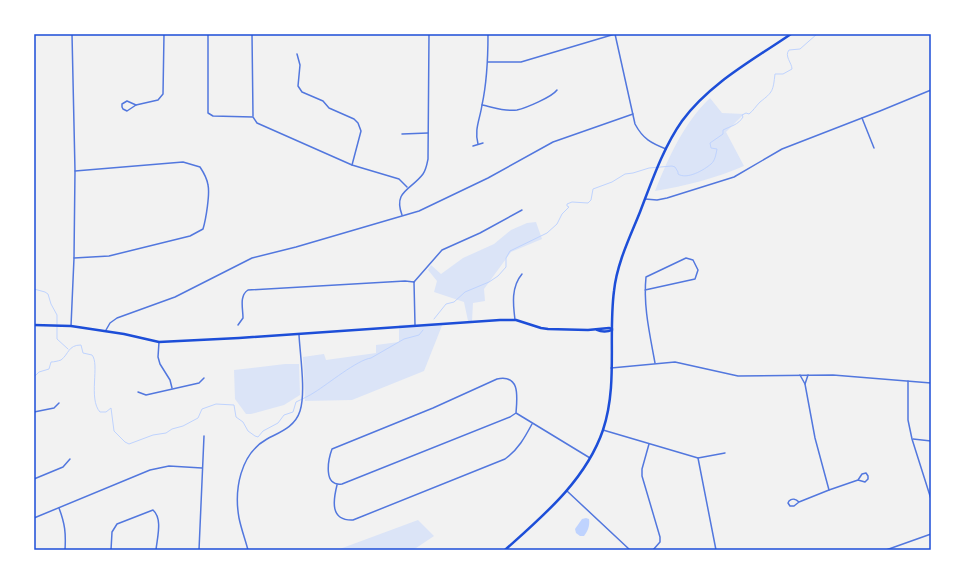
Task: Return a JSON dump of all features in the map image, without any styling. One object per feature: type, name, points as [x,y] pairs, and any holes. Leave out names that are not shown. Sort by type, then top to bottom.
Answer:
[{"type":"main road","points":[[505,550],[545,514],[566,491],[590,458],[603,430],[609,404],[612,368],[614,291],[619,268],[666,149],[682,121],[703,98],[719,84],[791,34]]},
{"type":"main road","points":[[34,325],[71,326],[106,331],[159,342],[498,320],[515,320],[543,328],[597,330],[605,328],[613,330]]},
{"type":"street","points":[[71,326],[74,258],[75,171],[72,34]]},
{"type":"street","points":[[136,105],[127,101],[124,102],[122,107],[123,110],[126,111],[136,105],[158,100],[162,94],[164,34]]},
{"type":"street","points":[[208,34],[208,113],[212,116],[253,117]]},
{"type":"street","points":[[252,34],[253,117],[257,123],[352,166],[399,179],[407,187]]},
{"type":"street","points":[[402,215],[399,208],[399,200],[407,187],[415,184],[425,172],[428,159],[429,34]]},
{"type":"street","points":[[478,144],[476,126],[482,105],[488,62],[488,34]]},
{"type":"street","points":[[488,62],[521,62],[615,34],[635,124],[640,134],[652,143],[666,149]]},
{"type":"street","points":[[297,54],[300,65],[298,86],[302,92],[323,101],[329,108],[354,119],[358,123],[361,131],[352,166]]},
{"type":"street","points":[[482,105],[506,110],[517,110],[550,97],[557,90]]},
{"type":"street","points":[[645,199],[657,200],[667,198],[732,178],[782,149],[931,90]]},
{"type":"street","points":[[106,331],[110,323],[117,318],[175,297],[252,258],[296,247],[419,211],[488,178],[553,142],[633,114]]},
{"type":"street","points":[[862,118],[874,148]]},
{"type":"street","points":[[402,134],[428,133]]},
{"type":"street","points":[[473,146],[483,143]]},
{"type":"street","points":[[74,258],[109,256],[190,236],[196,233],[203,229],[206,222],[208,186],[206,176],[200,167],[183,162],[75,171]]},
{"type":"street","points":[[415,325],[414,282],[442,250],[480,233],[522,210]]},
{"type":"street","points":[[645,290],[695,279],[698,270],[693,260],[686,258],[646,277],[645,290],[648,325],[655,363]]},
{"type":"street","points":[[515,320],[512,297],[518,278],[522,274]]},
{"type":"street","points":[[238,325],[243,318],[242,297],[248,290],[405,281],[414,282]]},
{"type":"street","points":[[248,550],[239,516],[238,482],[243,467],[250,454],[258,446],[288,428],[296,420],[300,411],[302,394],[299,333]]},
{"type":"street","points":[[159,342],[158,357],[170,380],[172,389]]},
{"type":"street","points":[[612,368],[675,362],[738,376],[833,375],[931,383]]},
{"type":"street","points":[[799,375],[805,384],[815,438],[829,490]]},
{"type":"street","points":[[805,384],[808,375]]},
{"type":"street","points":[[138,392],[146,396],[199,383],[204,378]]},
{"type":"street","points":[[497,379],[508,379],[514,383],[517,396],[516,413],[510,417],[342,484],[337,485],[332,482],[330,477],[328,469],[329,457],[332,449],[433,408],[497,379]]},
{"type":"street","points":[[908,381],[908,420],[912,439],[931,499]]},
{"type":"street","points":[[34,412],[54,408],[59,403]]},
{"type":"street","points":[[516,413],[590,458]]},
{"type":"street","points":[[337,485],[334,506],[336,513],[341,518],[353,520],[505,459],[521,443],[532,424]]},
{"type":"street","points":[[603,430],[698,458],[725,452]]},
{"type":"street","points":[[199,550],[204,436]]},
{"type":"street","points":[[912,439],[931,441]]},
{"type":"street","points":[[649,444],[642,469],[643,482],[660,537],[660,542],[653,550]]},
{"type":"street","points":[[698,458],[716,550]]},
{"type":"street","points":[[34,479],[63,467],[70,459]]},
{"type":"street","points":[[34,518],[150,470],[168,466],[202,468]]},
{"type":"street","points":[[799,502],[792,499],[788,503],[792,506],[829,490],[858,480],[865,482],[868,479],[868,476],[866,473],[863,473],[858,480]]},
{"type":"street","points":[[566,491],[630,550]]},
{"type":"street","points":[[59,508],[66,533],[65,550]]},
{"type":"street","points":[[111,550],[112,532],[117,524],[153,510],[158,519],[156,550]]},
{"type":"street","points":[[886,550],[931,534]]},
{"type":"shaded area","points":[[710,98],[722,113],[744,114],[726,132],[744,166],[701,181],[655,191],[671,153],[684,130],[700,108]]},
{"type":"shaded area","points":[[536,222],[542,239],[511,252],[484,289],[485,301],[473,303],[472,321],[468,321],[464,302],[434,292],[437,281],[428,270],[431,265],[441,274],[463,258],[494,244],[511,230],[527,223]]},
{"type":"shaded area","points":[[443,323],[424,371],[352,400],[305,401],[303,357],[324,354],[326,360],[376,353],[376,345],[399,342],[399,325]]},
{"type":"shaded area","points":[[285,364],[299,364],[300,395],[284,405],[246,414],[235,399],[234,370]]},
{"type":"shaded area","points":[[418,520],[434,536],[413,550],[337,550]]},
{"type":"water","points":[[582,519],[589,519],[587,532],[584,536],[580,536],[576,533],[575,529]]},
{"type":"waterway","points":[[434,319],[446,304],[454,302],[465,292],[489,282],[498,276],[506,267],[506,258],[510,251],[547,233],[557,224],[562,214],[569,207],[567,204],[572,202],[588,203],[591,200],[593,189],[612,182],[625,174],[649,168],[672,166],[675,167],[678,174],[686,176],[695,174],[708,166],[712,163],[717,149],[711,148],[710,143],[723,134],[723,130],[739,122],[743,117],[742,115],[746,113],[749,114],[768,96],[773,88],[775,74],[783,74],[792,69],[787,55],[789,50],[800,49],[817,34]]},
{"type":"waterway","points":[[34,289],[48,294],[57,315],[57,324]]},
{"type":"waterway","points":[[57,327],[57,339],[68,349]]},
{"type":"waterway","points":[[34,377],[39,372],[49,369],[51,362],[64,358],[71,348],[81,345],[83,353],[92,355],[94,360],[94,391],[97,406],[100,412],[106,412],[111,408],[114,431],[125,442],[129,444],[153,435],[166,433],[172,429],[183,426],[198,418],[202,409],[216,404],[234,405],[236,417],[243,422],[248,431],[258,437],[263,431],[278,423],[284,415],[293,412],[296,402],[313,393],[358,363],[371,358],[404,339],[419,335],[423,330]]}]
